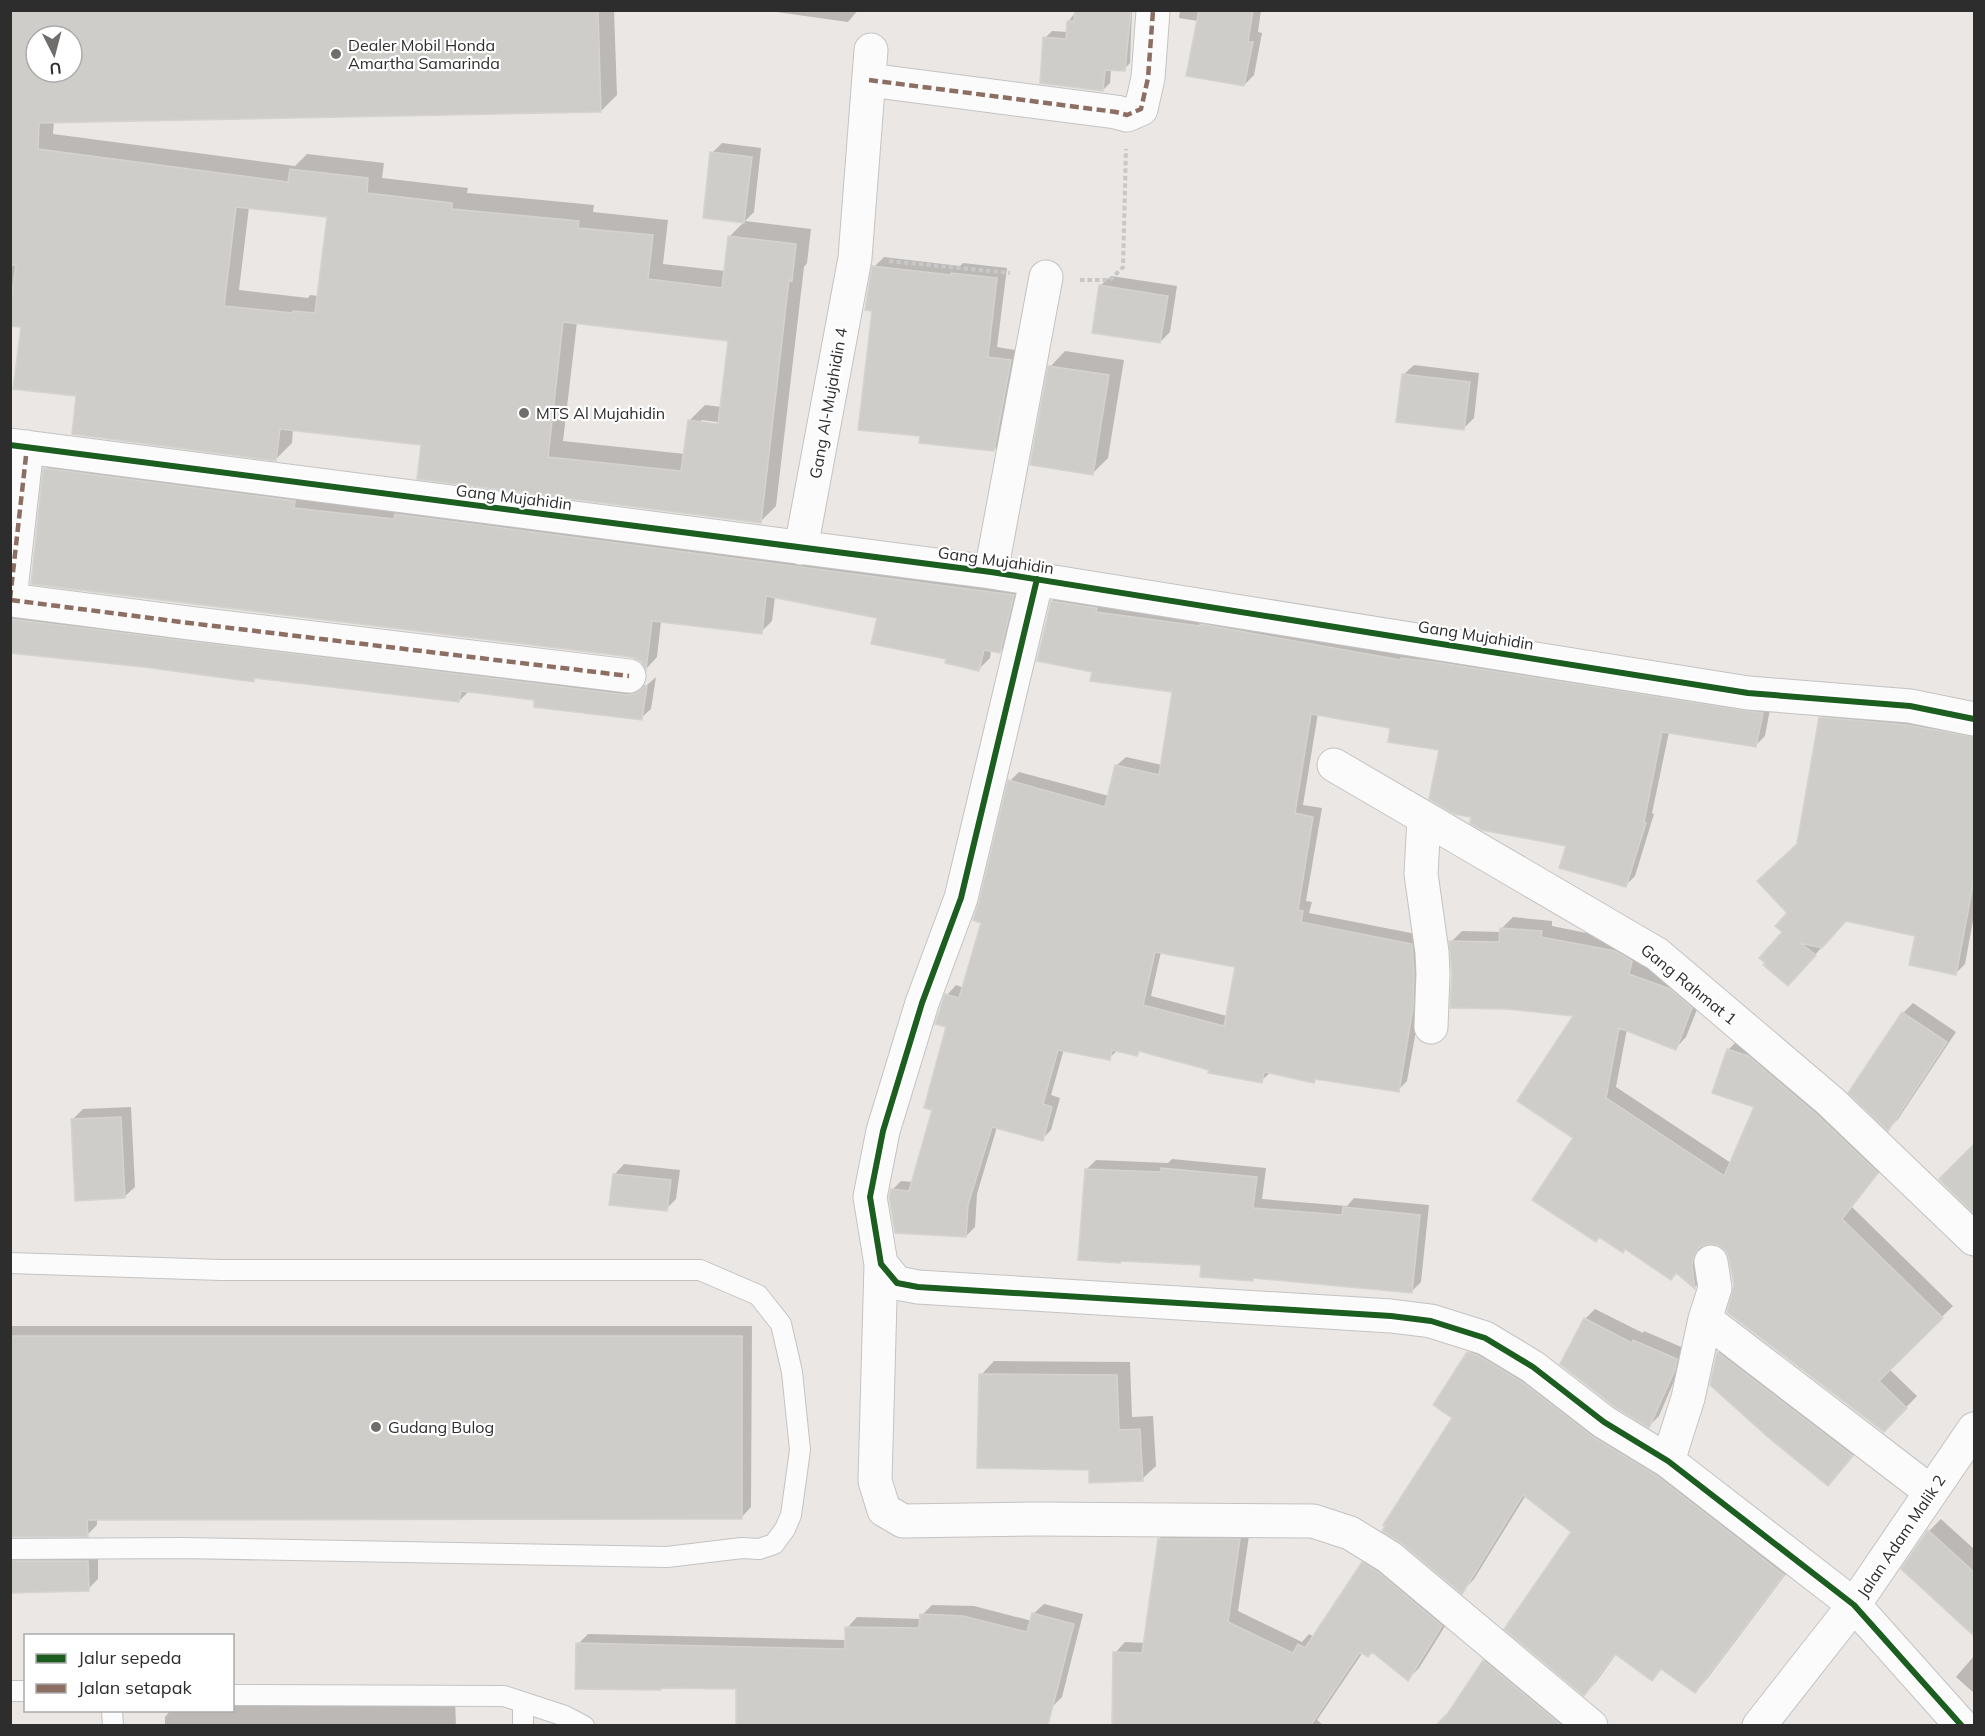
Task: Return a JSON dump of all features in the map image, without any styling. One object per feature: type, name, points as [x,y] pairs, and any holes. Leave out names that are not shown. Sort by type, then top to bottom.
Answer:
[{"type":"street","name":"Gang Al-Mujahidin 4","points":[[801,548],[855,258],[870,65],[1127,115],[1141,109],[1148,78],[1153,11]]},
{"type":"street","points":[[991,572],[1046,277]]},
{"type":"street","name":"Gang Mujahidin","points":[[19,446],[991,572],[1748,693],[1910,706],[1974,719]]},
{"type":"street","points":[[19,446],[11,599],[189,623],[629,676]]},
{"type":"street","points":[[1037,579],[961,898],[922,1003],[883,1131],[870,1197],[881,1264],[875,1481],[884,1510],[903,1521],[1038,1519],[1313,1521],[1350,1533],[1389,1557],[1591,1725]]},
{"type":"street","name":"Gang Rahmat 1","points":[[1334,765],[1657,954],[1830,1101],[1974,1239]]},
{"type":"street","points":[[1424,819],[1421,874],[1432,952],[1431,1027]]},
{"type":"street","points":[[1668,1461],[1688,1398],[1715,1288],[1711,1262]]},
{"type":"street","points":[[881,1264],[897,1283],[918,1287],[1391,1316],[1431,1321],[1485,1338],[1533,1367],[1604,1422],[1668,1461],[1854,1605],[1962,1725]]},
{"type":"street","points":[[1706,1319],[1931,1492]]},
{"type":"street","name":"Jalan Adam Malik 2","points":[[1759,1725],[1854,1605],[1974,1429]]},
{"type":"lane","points":[[10,1263],[233,1270],[700,1270],[758,1295],[781,1324],[792,1372],[800,1450],[791,1515],[785,1529],[774,1544],[759,1549],[742,1548],[667,1557],[194,1548],[10,1549]]},
{"type":"lane","points":[[234,1695],[504,1696],[565,1716],[584,1725]]},
{"type":"lane","points":[[523,1702],[523,1725]]},
{"type":"building","points":[[10,10],[598,10],[601,112],[39,123],[38,149],[288,182],[290,169],[368,178],[367,193],[452,203],[452,209],[579,221],[578,228],[653,235],[648,279],[722,288],[728,236],[796,244],[792,281],[789,280],[761,523],[417,479],[421,445],[280,429],[276,461],[72,434],[76,396],[13,389],[21,327],[10,326],[16,265],[10,265]],"holes":[[[236,207],[327,217],[315,313],[224,306]],[[563,322],[728,341],[718,424],[688,420],[681,471],[548,457]]]},
{"type":"building","points":[[1075,10],[1131,10],[1125,71],[1105,70],[1103,91],[1040,83],[1043,37],[1066,39],[1067,21],[1074,21]]},
{"type":"building","points":[[1199,10],[1253,10],[1248,42],[1253,42],[1244,86],[1186,76]]},
{"type":"building","points":[[710,152],[752,157],[744,223],[703,218]]},
{"type":"building","points":[[872,266],[997,278],[988,357],[1011,360],[994,451],[919,443],[920,436],[858,430],[872,311],[865,310]]},
{"type":"building","points":[[1099,285],[1168,296],[1160,343],[1092,333]]},
{"type":"building","points":[[1048,366],[1109,375],[1093,475],[1030,465]]},
{"type":"building","points":[[1402,374],[1470,382],[1464,430],[1396,422]]},
{"type":"building","points":[[43,468],[295,501],[294,508],[394,519],[395,514],[1014,595],[1000,653],[984,650],[979,671],[945,663],[946,659],[871,644],[877,618],[766,596],[762,634],[652,621],[646,670],[641,661],[631,657],[31,584]]},
{"type":"building","points":[[1051,601],[1097,608],[1096,612],[1200,626],[1200,624],[1401,660],[1401,658],[1434,662],[1763,713],[1756,747],[1662,732],[1644,822],[1646,823],[1626,887],[1559,868],[1566,846],[1482,830],[1470,823],[1471,817],[1454,814],[1429,799],[1439,750],[1388,742],[1390,728],[1311,714],[1295,813],[1313,817],[1298,910],[1303,911],[1301,922],[1412,944],[1413,1008],[1399,1092],[1315,1079],[1314,1083],[1264,1072],[1262,1083],[1208,1073],[1209,1070],[1139,1051],[1137,1056],[1112,1050],[1110,1060],[1058,1050],[1043,1104],[1052,1107],[1043,1141],[992,1127],[968,1205],[966,1237],[895,1233],[889,1197],[891,1189],[909,1191],[932,1110],[924,1108],[946,1027],[935,1024],[945,994],[959,998],[981,923],[973,920],[1008,780],[1105,807],[1115,765],[1159,775],[1172,692],[1090,681],[1092,672],[1037,661]],"holes":[[[1155,952],[1235,967],[1224,1026],[1143,1005]]]},
{"type":"building","points":[[10,619],[627,695],[636,693],[647,686],[642,720],[534,707],[534,700],[461,691],[459,702],[254,678],[254,682],[144,667],[10,653]]},
{"type":"building","points":[[1819,717],[1907,725],[1974,737],[1974,880],[1956,975],[1909,965],[1915,936],[1846,921],[1822,948],[1800,943],[1816,955],[1788,986],[1763,965],[1765,963],[1759,958],[1782,932],[1775,926],[1787,913],[1757,881],[1797,844]]},
{"type":"building","points":[[1500,928],[1542,931],[1541,937],[1615,951],[1632,961],[1629,974],[1670,989],[1692,1008],[1676,1050],[1619,1028],[1606,1098],[1724,1176],[1754,1107],[1712,1093],[1727,1049],[1748,1056],[1817,1115],[1878,1173],[1842,1219],[1943,1318],[1879,1381],[1907,1408],[1884,1432],[1727,1312],[1734,1285],[1726,1251],[1718,1245],[1708,1244],[1700,1247],[1694,1255],[1692,1265],[1695,1289],[1676,1273],[1671,1280],[1625,1249],[1623,1253],[1599,1237],[1596,1242],[1532,1200],[1573,1138],[1517,1101],[1573,1016],[1507,1009],[1450,1008],[1452,973],[1449,941],[1499,942]]},
{"type":"building","points":[[1902,1012],[1947,1042],[1888,1131],[1848,1093]]},
{"type":"building","points":[[121,1117],[125,1198],[75,1201],[71,1119]]},
{"type":"building","points":[[1974,1144],[1974,1214],[1939,1179]]},
{"type":"building","points":[[1161,1168],[1257,1177],[1253,1208],[1342,1215],[1343,1207],[1420,1215],[1412,1293],[1253,1278],[1253,1281],[1200,1277],[1201,1265],[1078,1260],[1085,1169],[1161,1172]]},
{"type":"building","points":[[613,1174],[671,1180],[667,1211],[609,1205]]},
{"type":"building","points":[[1584,1318],[1632,1343],[1633,1340],[1677,1359],[1675,1370],[1649,1428],[1615,1407],[1560,1364]]},
{"type":"building","name":"Gudang Bulog","points":[[10,1336],[742,1336],[742,1519],[87,1520],[88,1537],[10,1537]]},
{"type":"building","points":[[1467,1352],[1477,1355],[1522,1382],[1593,1437],[1657,1476],[1784,1575],[1695,1693],[1661,1669],[1652,1681],[1615,1654],[1584,1696],[1504,1629],[1571,1532],[1523,1495],[1462,1594],[1401,1543],[1382,1531],[1385,1526],[1383,1525],[1452,1418],[1433,1405]]},
{"type":"building","points":[[1717,1352],[1853,1456],[1828,1486],[1769,1438],[1710,1385]]},
{"type":"building","points":[[979,1374],[1117,1375],[1119,1430],[1140,1429],[1143,1481],[1089,1483],[1089,1470],[977,1468]]},
{"type":"building","points":[[1928,1530],[1974,1572],[1974,1636],[1901,1569]]},
{"type":"building","points":[[1158,1539],[1240,1539],[1228,1622],[1293,1653],[1298,1644],[1305,1648],[1362,1562],[1378,1572],[1442,1626],[1408,1681],[1372,1652],[1368,1657],[1360,1652],[1311,1725],[1112,1725],[1113,1652],[1142,1653]]},
{"type":"building","points":[[10,1561],[88,1561],[89,1591],[10,1593]]},
{"type":"building","points":[[1032,1613],[1074,1624],[1048,1725],[736,1725],[736,1689],[575,1689],[576,1643],[845,1649],[845,1627],[919,1628],[920,1614],[963,1616],[1027,1632]]},
{"type":"building","points":[[1483,1660],[1561,1725],[1436,1725],[1448,1713]]},
{"type":"marked path","points":[[869,80],[1127,115],[1141,109],[1148,78],[1153,11]]},
{"type":"marked path","points":[[10,599],[27,447]]},
{"type":"marked path","points":[[11,600],[629,676]]},
{"type":"cycle path","points":[[10,445],[991,572],[1748,693],[1910,706],[1974,719]]},
{"type":"cycle path","points":[[1037,579],[961,898],[922,1003],[883,1131],[870,1197],[881,1264],[897,1283],[918,1287],[1391,1316],[1431,1321],[1485,1338],[1533,1367],[1604,1422],[1668,1461],[1854,1605],[1962,1726]]},
{"type":"place","name":"Dealer Mobil Honda Amartha Samarinda","points":[[336,54]]},
{"type":"place","name":"MTS Al Mujahidin","points":[[524,413]]},
{"type":"place","name":"Gudang Bulog","points":[[376,1427]]}]
